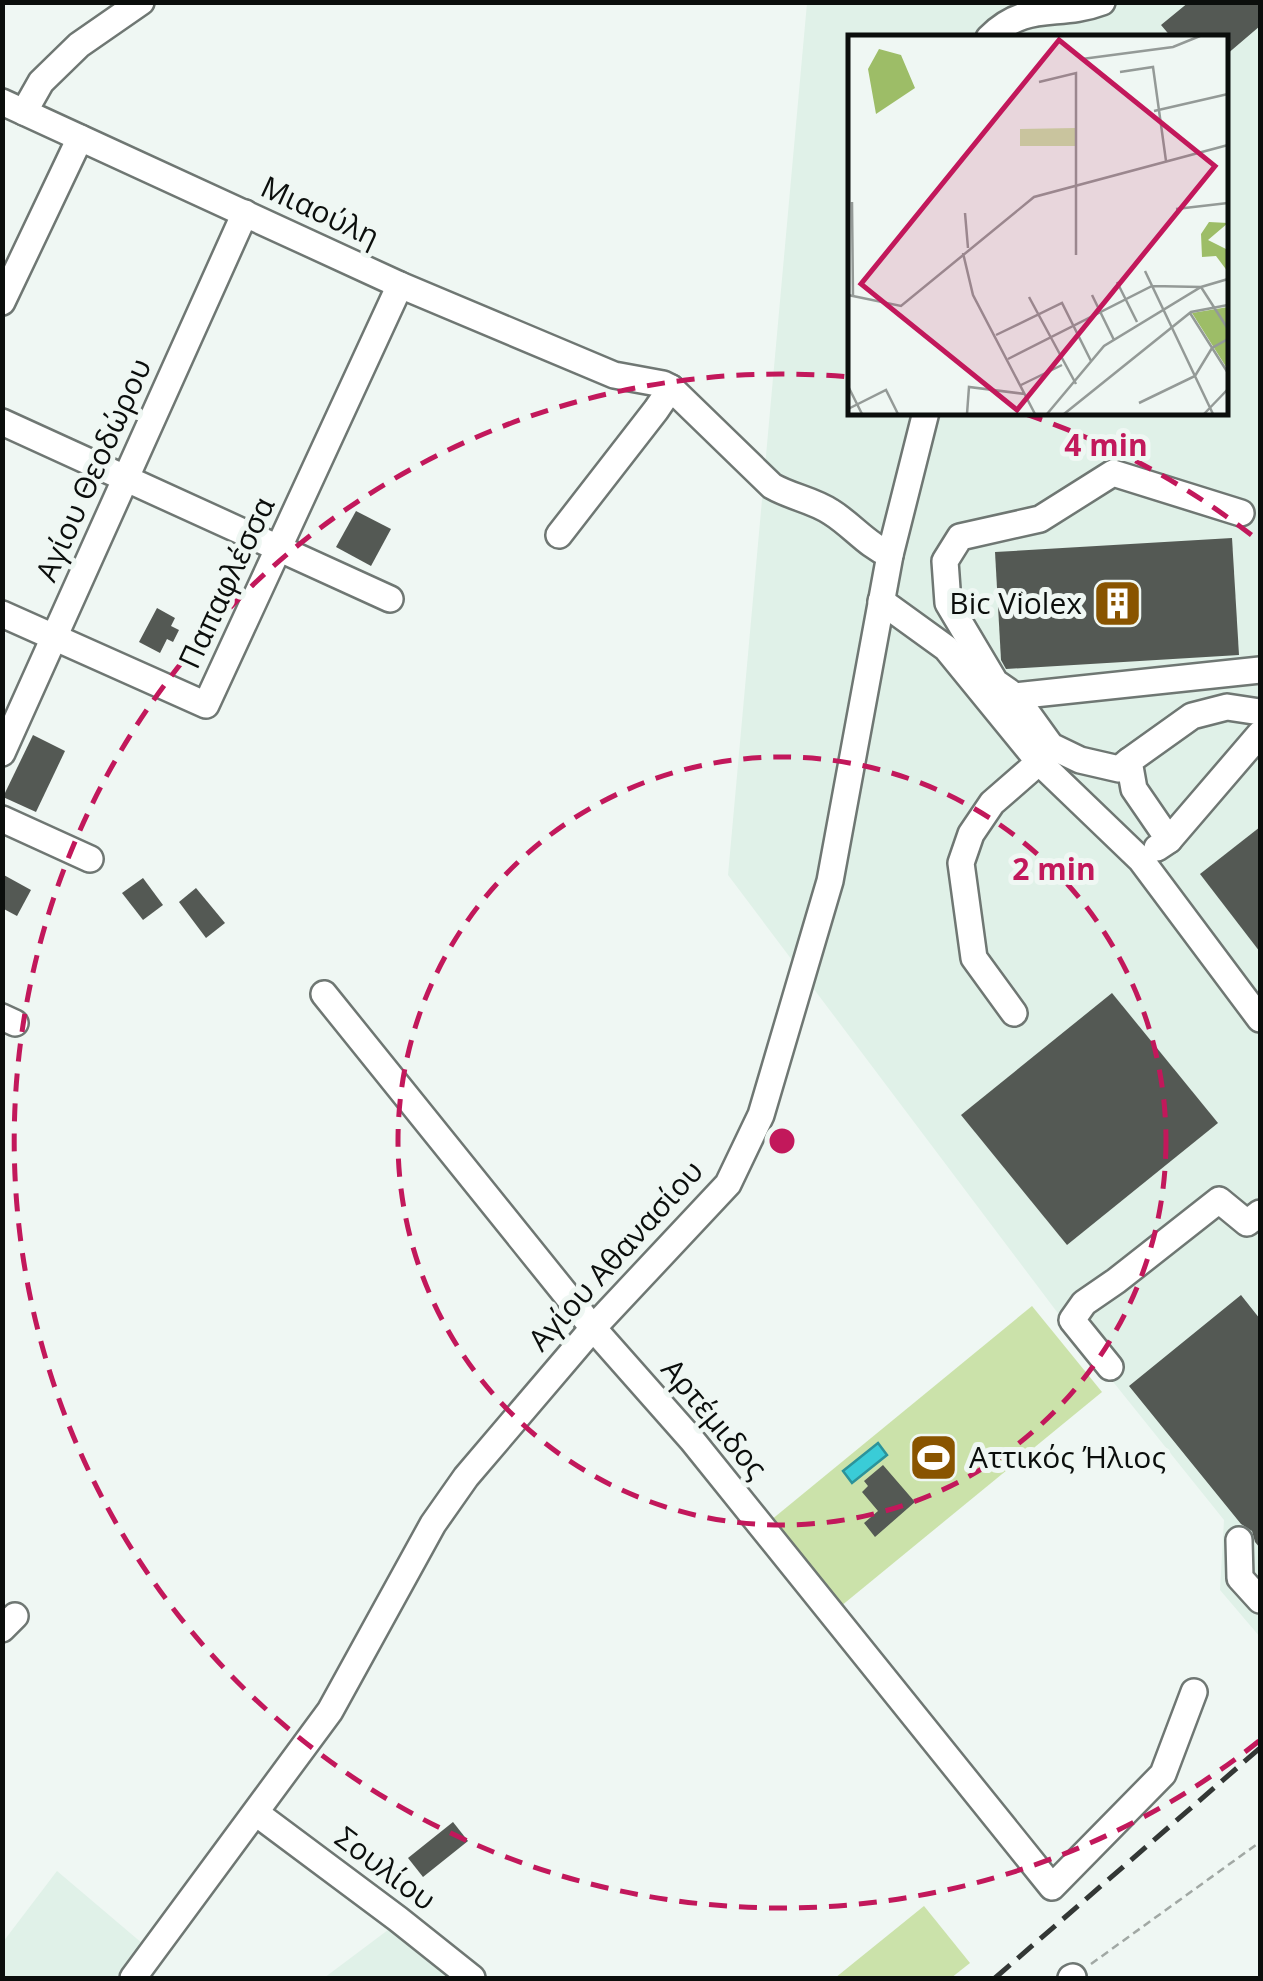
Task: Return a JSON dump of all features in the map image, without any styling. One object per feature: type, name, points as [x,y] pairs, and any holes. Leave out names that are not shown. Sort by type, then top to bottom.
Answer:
[{"type":"street","points":[[13,107],[78,45],[141,2]]},
{"type":"street","points":[[991,35],[1002,22],[1031,8],[1091,6],[1102,2]]},
{"type":"street","name":"Μιαούλη","points":[[13,107],[400,285],[614,375],[671,388]]},
{"type":"street","points":[[2,302],[80,138]]},
{"type":"street","name":"Αγίου Θεοδώρου","points":[[2,753],[246,213]]},
{"type":"street","name":"Παπαφλέσσα","points":[[2,614],[206,705],[400,285]]},
{"type":"street","points":[[559,535],[671,388],[772,486],[820,505],[890,556]]},
{"type":"street","name":"Αγίου Αθανασίου","points":[[133,1978],[330,1711],[433,1524],[466,1476],[594,1328],[728,1184],[761,1115],[830,881],[890,556],[925,415]]},
{"type":"street","points":[[2,422],[390,599]]},
{"type":"street","points":[[1241,513],[1112,472],[1040,520],[960,537],[945,560],[948,602],[995,682],[1015,696],[1051,746],[1080,760],[1119,769],[1192,716],[1227,706],[1260,712]]},
{"type":"street","points":[[881,602],[946,648],[1038,762],[1142,860],[1260,1019]]},
{"type":"street","points":[[1015,696],[1260,670]]},
{"type":"street","points":[[1142,860],[1169,840],[1260,734]]},
{"type":"street","points":[[1129,761],[1134,789],[1169,840]]},
{"type":"street","points":[[1014,1014],[974,958],[961,863],[970,834],[992,803],[1038,762]]},
{"type":"street","points":[[2,819],[90,859]]},
{"type":"street","name":"Αρτέμιδος","points":[[324,994],[594,1328],[692,1440],[1052,1887],[1163,1774],[1194,1692]]},
{"type":"street","points":[[1110,1367],[1072,1320],[1084,1303],[1219,1200],[1248,1223],[1260,1212]]},
{"type":"street","points":[[1239,1540],[1240,1578],[1260,1600]]},
{"type":"street","name":"Σουλίου","points":[[256,1812],[472,1978]]},
{"type":"path","points":[[1072,1978],[1260,1842]]},
{"type":"shaded area","points":[[807,3],[1260,3],[1260,1637],[1220,1590],[1224,1520],[1057,1312],[728,875]]},
{"type":"shaded area","points":[[57,1871],[143,1944],[118,1978],[3,1978],[3,1942]]},
{"type":"shaded area","points":[[392,1927],[460,1978],[324,1978]]},
{"type":"green space","name":"Αττικός Ήλιος","points":[[1032,1306],[1102,1392],[835,1611],[765,1525]]},
{"type":"green space","points":[[924,1906],[970,1963],[951,1978],[835,1978]]},
{"type":"water","points":[[878,1443],[887,1455],[852,1483],[843,1471]]},
{"type":"building","points":[[1189,2],[1260,2],[1260,26],[1228,53],[1228,35],[1169,35],[1161,25]]},
{"type":"building","points":[[356,511],[391,529],[371,566],[336,547]]},
{"type":"building","name":"Bic Violex","points":[[1232,538],[1239,655],[1006,669],[1001,660],[995,552]]},
{"type":"building","points":[[157,608],[175,618],[171,626],[179,630],[173,642],[167,639],[160,653],[139,642]]},
{"type":"building","points":[[33,735],[65,751],[36,812],[3,797]]},
{"type":"building","points":[[1260,827],[1260,952],[1200,874]]},
{"type":"building","points":[[2,874],[31,890],[17,916],[2,908]]},
{"type":"building","points":[[143,878],[163,905],[143,920],[122,893]]},
{"type":"building","points":[[196,888],[225,923],[206,938],[179,902]]},
{"type":"building","points":[[1112,993],[1218,1123],[1067,1245],[961,1115]]},
{"type":"building","points":[[1241,1295],[1260,1319],[1260,1548],[1252,1531],[1241,1524],[1129,1386]]},
{"type":"building","points":[[883,1465],[915,1502],[875,1537],[864,1523],[878,1511],[862,1492],[868,1486],[864,1481]]},
{"type":"building","points":[[453,1822],[468,1841],[423,1877],[408,1858]]},
{"type":"railway","points":[[995,1978],[1260,1748]]},
{"type":"place","name":"Bic Violex","points":[[1117,604]]},
{"type":"place","name":"Αττικός Ήλιος","points":[[934,1458]]}]
